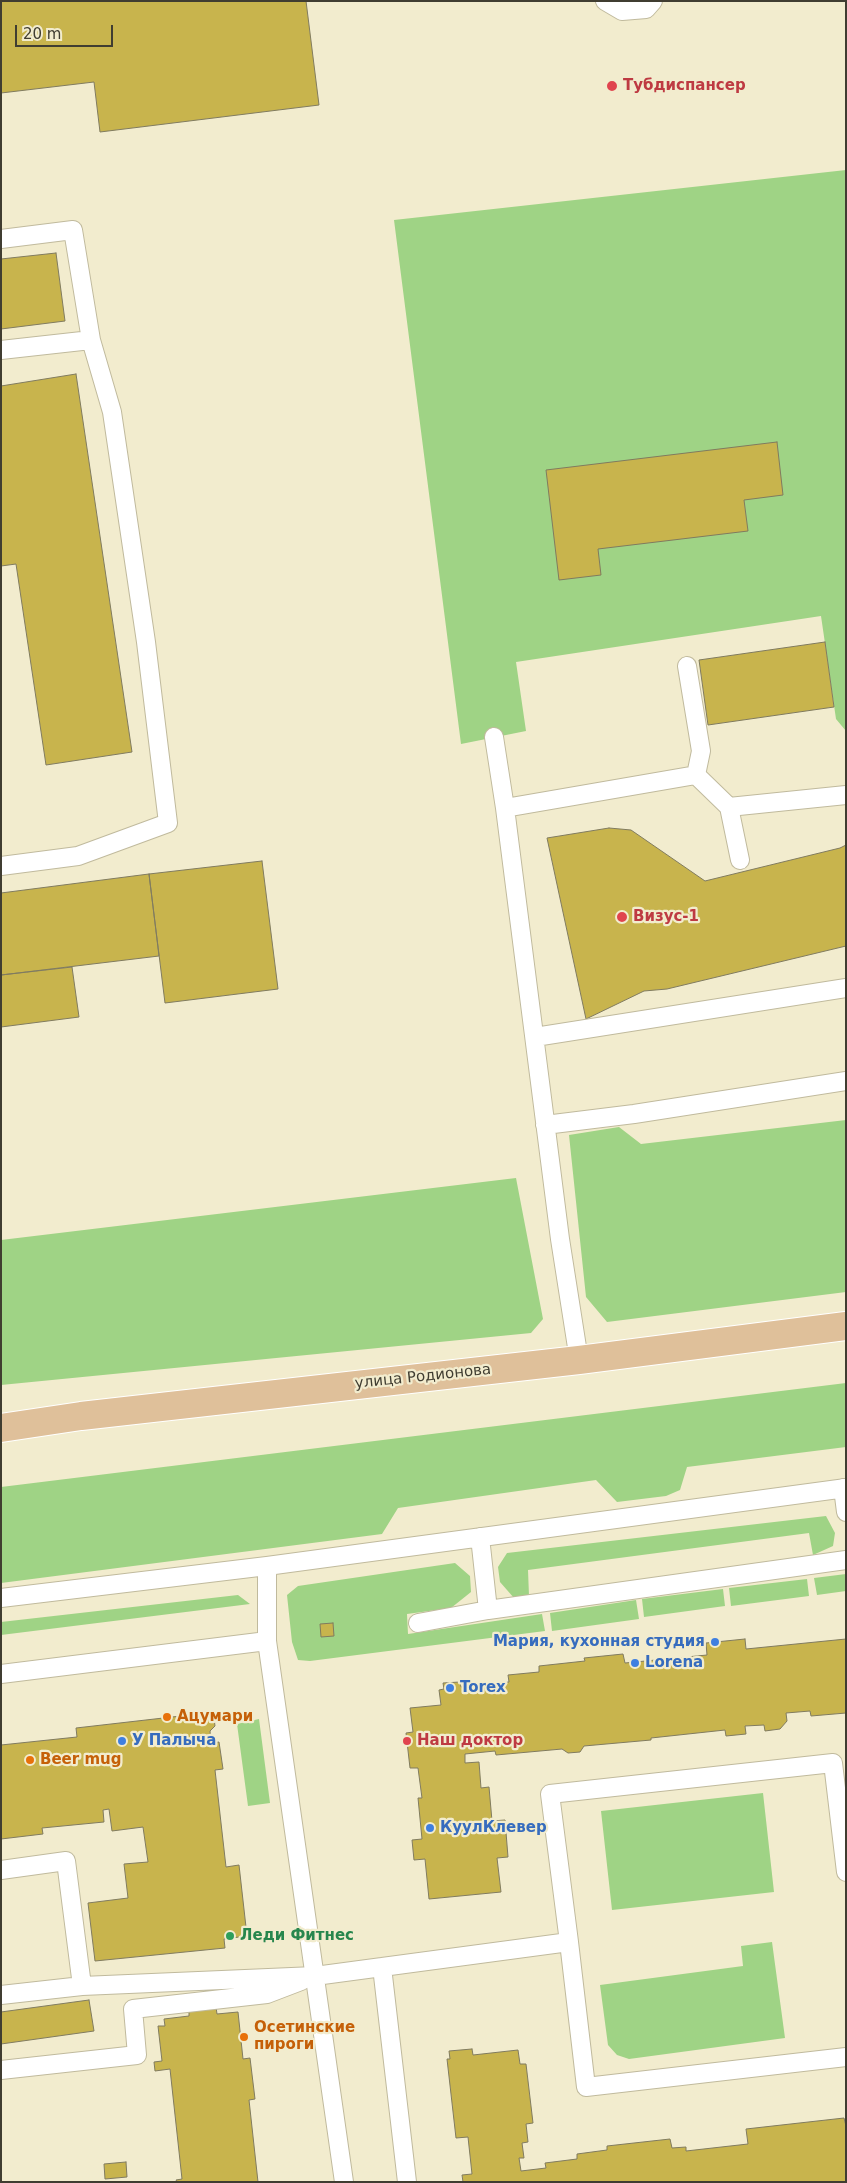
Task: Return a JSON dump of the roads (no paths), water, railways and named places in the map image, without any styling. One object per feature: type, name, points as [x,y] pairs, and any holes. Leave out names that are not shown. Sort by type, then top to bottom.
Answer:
[{"type":"main road","name":"улица Родионова","points":[[1,1428],[81,1416],[579,1360],[846,1326]]},
{"type":"lane","points":[[605,1],[622,11],[646,9],[653,1]]},
{"type":"lane","points":[[1,239],[73,230],[91,340],[112,412],[146,642],[168,823],[78,856],[1,866]]},
{"type":"lane","points":[[1,350],[91,340]]},
{"type":"lane","points":[[687,666],[701,751],[696,775]]},
{"type":"lane","points":[[494,737],[506,808],[560,1239],[579,1360]]},
{"type":"lane","points":[[696,775],[730,807],[740,860]]},
{"type":"lane","points":[[506,808],[696,775]]},
{"type":"lane","points":[[730,807],[846,795]]},
{"type":"lane","points":[[535,1037],[846,988]]},
{"type":"lane","points":[[545,1125],[634,1114],[846,1080]]},
{"type":"lane","points":[[1,1598],[267,1566],[845,1488],[846,1512]]},
{"type":"lane","points":[[480,1537],[488,1610]]},
{"type":"lane","points":[[418,1623],[488,1610],[846,1560]]},
{"type":"lane","points":[[267,1566],[267,1641],[344,2182]]},
{"type":"lane","points":[[1,1674],[267,1641]]},
{"type":"lane","points":[[846,1872],[833,1763],[550,1794],[586,2087],[846,2056]]},
{"type":"lane","points":[[1,1870],[66,1861],[82,1986]]},
{"type":"lane","points":[[1,1995],[82,1986],[315,1976],[569,1942]]},
{"type":"lane","points":[[382,1967],[407,2182]]},
{"type":"lane","points":[[1,2070],[137,2055],[133,2009],[266,1994],[315,1976]]},
{"type":"place","name":"Тубдиспансер","points":[[612,86]]},
{"type":"place","name":"Визус-1","points":[[622,917]]},
{"type":"place","name":"Мария, кухонная студия","points":[[715,1642]]},
{"type":"place","name":"Lorena","points":[[635,1663]]},
{"type":"place","name":"Torex","points":[[450,1688]]},
{"type":"place","name":"Ацумари","points":[[167,1717]]},
{"type":"place","name":"У Палыча","points":[[122,1741]]},
{"type":"place","name":"Наш доктор","points":[[407,1741]]},
{"type":"place","name":"Beer mug","points":[[30,1760]]},
{"type":"place","name":"КуулКлевер","points":[[430,1828]]},
{"type":"place","name":"Леди Фитнес","points":[[230,1936]]},
{"type":"place","name":"Осетинские пироги","points":[[244,2037]]}]
